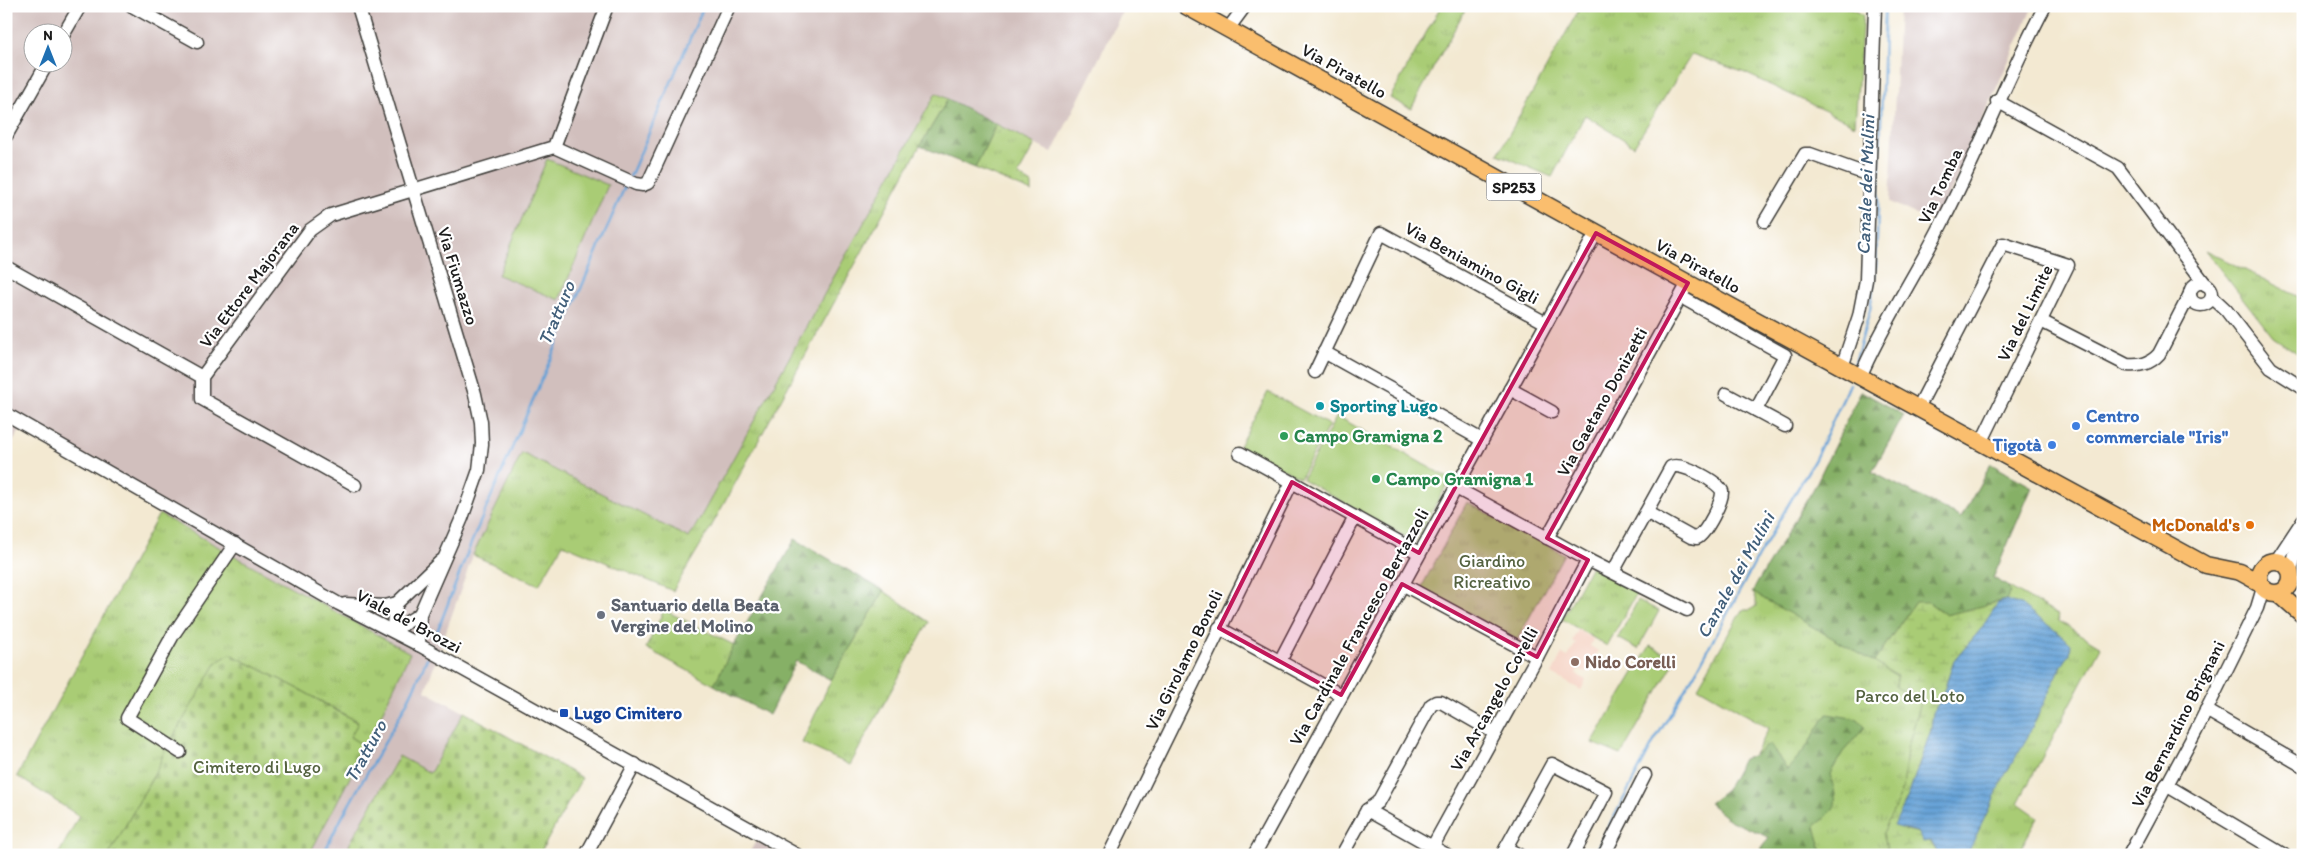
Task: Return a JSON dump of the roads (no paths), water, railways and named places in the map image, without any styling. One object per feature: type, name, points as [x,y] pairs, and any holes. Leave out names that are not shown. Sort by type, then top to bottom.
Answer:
[{"type":"main road","name":"Via Piratello","points":[[1186,6],[1596,233],[1684,290],[1842,367],[2194,558],[2217,569],[2240,572],[2268,589],[2303,615]]},
{"type":"main road","name":"Via Piratello","points":[[2194,558],[2225,566],[2270,562]]},
{"type":"main road","points":[[2291,576],[2286,589],[2268,589],[2259,573],[2270,562],[2285,564],[2291,576],[2303,603]]},
{"type":"street","points":[[71,22],[80,6]]},
{"type":"street","points":[[132,6],[197,42]]},
{"type":"street","name":"Via Fiumazzo","points":[[358,6],[475,394],[481,422],[482,444],[479,470],[446,556],[420,614],[419,645]]},
{"type":"street","points":[[607,6],[554,147],[643,186],[648,183],[729,6]]},
{"type":"street","points":[[1228,30],[1245,6]]},
{"type":"street","points":[[1842,367],[1859,316],[1866,280],[1876,6]]},
{"type":"street","name":"Via Tomba","points":[[1860,377],[1897,302],[1919,268],[1943,222],[1997,101],[2045,6]]},
{"type":"street","points":[[6,136],[42,72]]},
{"type":"street","points":[[1997,101],[2118,168],[2192,265],[2201,291],[2226,310],[2271,368],[2303,388]]},
{"type":"street","name":"Via Ettore Majorana","points":[[6,267],[202,377],[310,230],[321,220],[330,215],[554,147]]},
{"type":"street","points":[[1765,221],[1805,154],[1810,154],[1869,175]]},
{"type":"street","name":"Via Beniamino Gigli","points":[[1324,352],[1381,233],[1546,323]]},
{"type":"street","name":"Via Cardinale Francesco Bertazzoli","points":[[1254,855],[1596,233]]},
{"type":"street","name":"Via del Limite","points":[[1918,408],[2003,244],[2068,265],[1981,443]]},
{"type":"street","points":[[1684,290],[1785,355],[1756,410]]},
{"type":"street","name":"Via Gaetano Donizetti","points":[[1547,538],[1684,290]]},
{"type":"street","points":[[2041,321],[2127,365],[2141,365],[2152,361],[2159,354],[2201,291]]},
{"type":"street","points":[[1315,372],[1324,352],[1482,440]]},
{"type":"street","points":[[202,377],[202,399],[355,485]]},
{"type":"street","points":[[1510,389],[1552,412]]},
{"type":"street","points":[[1726,394],[1785,426]]},
{"type":"street","name":"Viale de' Brozzi","points":[[6,414],[339,604],[419,645],[797,855]]},
{"type":"street","points":[[1240,454],[1419,553]]},
{"type":"street","points":[[1613,572],[1668,469],[1675,465],[1683,466],[1717,485],[1722,492],[1721,500],[1703,533],[1697,538],[1691,537],[1646,512]]},
{"type":"street","name":"Via Girolamo Bonoli","points":[[1109,855],[1292,482]]},
{"type":"street","points":[[1456,488],[1588,560],[1687,610]]},
{"type":"street","points":[[1280,661],[1355,517]]},
{"type":"street","points":[[2270,562],[2303,520]]},
{"type":"street","points":[[2291,576],[2298,539],[2303,531]]},
{"type":"street","points":[[180,752],[126,718],[173,635],[235,544]]},
{"type":"street","name":"Via Fiumazzo","points":[[397,603],[446,556]]},
{"type":"street","name":"Via Arcangelo Corelli","points":[[1431,851],[1588,560]]},
{"type":"street","points":[[1402,584],[1537,657]]},
{"type":"street","name":"Via Bernardino Brignani","points":[[2129,855],[2268,589]]},
{"type":"street","points":[[339,604],[385,606],[397,603]]},
{"type":"street","points":[[393,631],[394,612],[397,603]]},
{"type":"street","points":[[393,631],[420,614]]},
{"type":"street","points":[[1219,628],[1341,695]]},
{"type":"street","points":[[1342,855],[1367,810],[1378,802],[1431,705],[1441,702],[1495,733]]},
{"type":"street","points":[[2206,710],[2303,766]]},
{"type":"street","points":[[586,855],[635,764]]},
{"type":"street","points":[[1519,855],[1504,851],[1552,764],[1606,792],[1573,855]]},
{"type":"street","points":[[1604,855],[1645,775]]},
{"type":"street","points":[[2166,785],[2284,855]]},
{"type":"street","points":[[1367,810],[1431,851],[1446,854]]},
{"type":"water","points":[[2006,600],[2023,606],[2065,638],[2071,644],[2070,654],[2061,667],[2027,738],[2005,775],[1967,855],[1939,855],[1931,841],[1923,842],[1917,832],[1894,826],[1907,799],[1931,730],[1933,713],[1941,699],[1954,661],[1981,629],[1998,603]]},
{"type":"waterway","name":"Tratturo","points":[[630,177],[704,6]]},
{"type":"waterway","name":"Canale dei Mulini","points":[[1855,363],[1870,310],[1876,267],[1885,6]]},
{"type":"waterway","name":"Tratturo","points":[[437,632],[472,541],[626,184]]},
{"type":"waterway","name":"Canale dei Mulini","points":[[1594,855],[1653,743],[1698,668],[1759,555],[1815,459],[1850,384]]},
{"type":"waterway","name":"Tratturo","points":[[323,855],[335,830],[404,708],[427,658]]},
{"type":"place","name":"Sporting Lugo","points":[[1320,406]]},
{"type":"place","name":"Centro commerciale \"Iris\"","points":[[2076,426]]},
{"type":"place","name":"Campo Gramigna 2","points":[[1284,436]]},
{"type":"place","name":"Tigotà","points":[[2052,445]]},
{"type":"place","name":"Campo Gramigna 1","points":[[1376,479]]},
{"type":"place","name":"McDonald's","points":[[2250,525]]},
{"type":"place","name":"Santuario della Beata Vergine del Molino","points":[[601,615]]},
{"type":"place","name":"Nido Corelli","points":[[1575,662]]},
{"type":"place","name":"Lugo Cimitero","points":[[564,713]]},
{"type":"park label","name":"Giardino Ricreativo","points":[[1492,571]]},
{"type":"park label","name":"Parco del Loto","points":[[1910,696]]},
{"type":"park label","name":"Cimitero di Lugo","points":[[257,767]]}]
